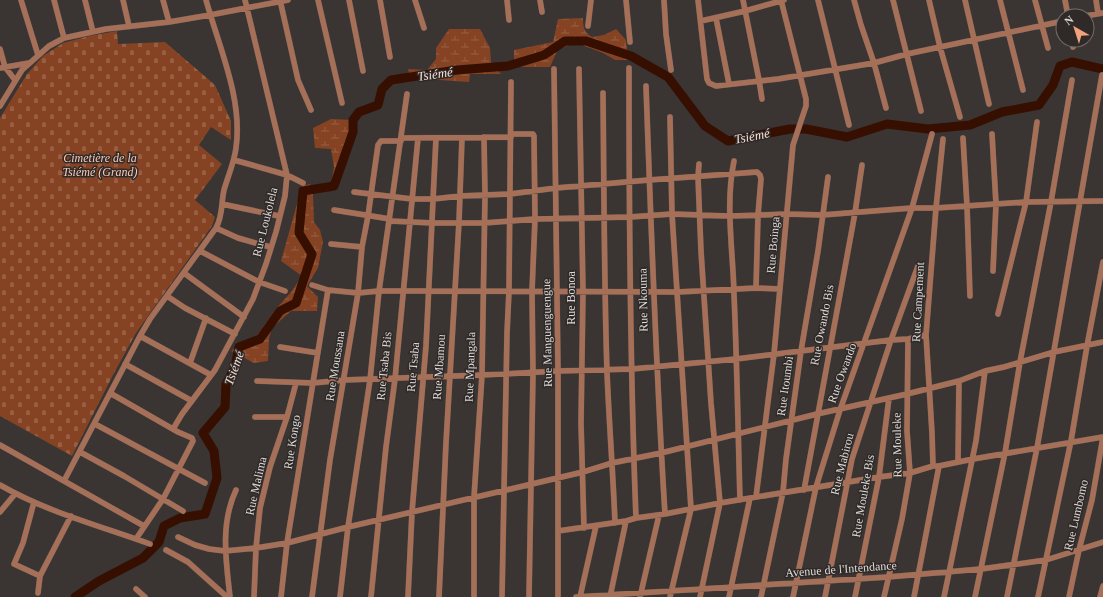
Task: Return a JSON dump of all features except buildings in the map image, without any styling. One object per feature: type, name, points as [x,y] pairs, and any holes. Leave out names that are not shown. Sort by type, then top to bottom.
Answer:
[{"type":"street","points":[[21,0],[38,55]]},
{"type":"street","points":[[54,0],[64,38]]},
{"type":"street","points":[[85,0],[93,32]]},
{"type":"street","points":[[123,0],[129,26]]},
{"type":"street","points":[[163,0],[169,22]]},
{"type":"street","points":[[64,481],[140,336],[216,228],[221,218],[225,187],[234,160],[237,137],[235,97],[206,0]]},
{"type":"street","name":"Rue Loukolela","points":[[173,429],[211,375],[244,317],[260,282],[285,196],[287,175],[245,0]]},
{"type":"street","points":[[0,106],[15,80],[29,63],[49,46],[64,38],[129,26],[169,22],[288,0]]},
{"type":"street","points":[[318,0],[342,104]]},
{"type":"street","points":[[349,0],[363,71]]},
{"type":"street","points":[[380,0],[390,57]]},
{"type":"street","points":[[415,0],[424,28]]},
{"type":"street","points":[[507,0],[509,20]]},
{"type":"street","points":[[540,0],[542,12]]},
{"type":"street","points":[[588,26],[591,0]]},
{"type":"street","points":[[626,0],[630,42]]},
{"type":"street","points":[[664,0],[666,34],[671,70]]},
{"type":"street","points":[[698,0],[709,83],[716,86],[799,76],[835,69],[874,64],[907,54],[1055,23]]},
{"type":"street","points":[[742,0],[762,99]]},
{"type":"street","points":[[702,22],[782,0]]},
{"type":"street","name":"Rue Boinga","points":[[729,597],[753,498],[765,427],[774,354],[793,145],[806,106],[782,0]]},
{"type":"street","points":[[818,0],[849,125]]},
{"type":"street","points":[[854,0],[886,108]]},
{"type":"street","points":[[893,0],[921,111]]},
{"type":"street","points":[[929,0],[940,47],[960,117]]},
{"type":"street","points":[[965,0],[989,104]]},
{"type":"street","points":[[1000,0],[1007,34],[1022,90]]},
{"type":"street","points":[[1035,0],[1048,48]]},
{"type":"street","points":[[1096,0],[1100,13]]},
{"type":"street","points":[[280,1],[298,80],[311,110]]},
{"type":"street","points":[[716,18],[729,84]]},
{"type":"street","points":[[0,49],[3,68],[15,80]]},
{"type":"street","points":[[3,68],[29,63]]},
{"type":"street","points":[[629,68],[629,182],[636,518]]},
{"type":"street","name":"Rue Manguenguengue","points":[[554,69],[558,371],[558,597]]},
{"type":"street","name":"Rue Bonoa","points":[[579,69],[582,186],[584,528]]},
{"type":"street","points":[[1007,597],[1037,448],[1102,75]]},
{"type":"street","points":[[975,597],[1005,453],[1020,362],[1051,202],[1072,80]]},
{"type":"street","points":[[502,597],[506,374],[510,291],[511,82]]},
{"type":"street","name":"Rue Nkouma","points":[[641,595],[662,514],[661,453],[654,328],[654,291],[646,86]]},
{"type":"street","points":[[603,93],[603,218],[607,370],[615,523]]},
{"type":"street","points":[[340,597],[348,527],[370,380],[379,291],[402,139],[407,94]]},
{"type":"street","points":[[670,116],[672,214],[691,509],[670,597]]},
{"type":"street","points":[[998,314],[1026,202],[1037,122]]},
{"type":"street","points":[[402,139],[462,138],[534,134],[535,219],[532,291],[532,485],[529,597]]},
{"type":"street","name":"Rue Owando","points":[[793,597],[816,487],[840,410],[912,208],[932,134]]},
{"type":"street","points":[[992,134],[996,204],[993,271]]},
{"type":"street","name":"Rue Mpangala","points":[[474,597],[474,497],[482,375],[484,290],[484,137]]},
{"type":"street","name":"Rue Tsaba Bis","points":[[371,597],[386,447],[395,379],[418,138]]},
{"type":"street","name":"Rue Tsaba","points":[[408,597],[412,512],[430,291],[436,138]]},
{"type":"street","name":"Rue Mbamou","points":[[439,597],[442,505],[459,222],[462,138]]},
{"type":"street","points":[[963,138],[970,296]]},
{"type":"street","name":"Rue Moussana","points":[[312,597],[319,534],[358,294],[362,247],[372,194],[378,145],[381,141],[402,139]]},
{"type":"street","name":"Rue Campement","points":[[914,597],[936,466],[932,433],[926,335],[943,139]]},
{"type":"street","points":[[234,160],[287,175],[303,182]]},
{"type":"street","points":[[734,161],[731,174],[730,216],[734,289],[740,500]]},
{"type":"street","points":[[699,164],[698,177],[701,251],[714,441],[720,503],[700,597]]},
{"type":"street","name":"Rue Owando Bis","points":[[804,490],[855,213],[862,165]]},
{"type":"street","points":[[354,192],[412,199],[433,199],[460,196],[510,194],[556,188],[757,172],[760,175],[756,288]]},
{"type":"street","name":"Rue Itoumbi","points":[[762,597],[783,492],[786,459],[801,351],[817,259],[828,176]]},
{"type":"street","points":[[334,210],[410,223],[433,223],[556,218],[630,217],[672,214],[730,216],[787,214],[822,215],[912,208],[936,208],[1026,202],[1080,200],[1103,201]]},
{"type":"street","points":[[222,204],[280,216]]},
{"type":"street","points":[[216,228],[238,238],[270,247]]},
{"type":"street","points":[[332,244],[362,247]]},
{"type":"street","points":[[200,251],[260,282],[285,291]]},
{"type":"street","points":[[1038,597],[1072,441],[1087,346],[1103,262]]},
{"type":"street","name":"Rue Mabirou","points":[[825,597],[852,459],[891,340],[918,266]]},
{"type":"street","points":[[184,273],[244,317]]},
{"type":"street","points":[[312,285],[328,290],[358,294],[379,291],[484,290],[678,292],[756,288],[780,289]]},
{"type":"street","name":"Rue Kongo","points":[[281,597],[287,543],[328,290]]},
{"type":"street","points":[[167,296],[185,308],[235,334]]},
{"type":"street","points":[[190,363],[206,318]]},
{"type":"street","points":[[257,381],[313,383],[344,380],[632,369],[736,359],[908,339],[926,335]]},
{"type":"street","points":[[140,336],[211,375]]},
{"type":"street","name":"Rue Mouleke","points":[[884,597],[902,519],[910,473],[907,432],[908,339]]},
{"type":"street","points":[[178,537],[195,545],[224,551],[287,543],[474,497],[532,485],[687,446],[714,441],[817,414],[907,394],[959,381],[986,371],[1054,352],[1103,342]]},
{"type":"street","points":[[280,347],[318,353]]},
{"type":"street","points":[[125,364],[192,401]]},
{"type":"street","points":[[944,597],[972,459],[986,371]]},
{"type":"street","points":[[958,462],[959,381]]},
{"type":"street","name":"Rue Malima","points":[[254,597],[256,548],[260,508],[270,467],[287,417],[296,383]]},
{"type":"street","points":[[110,393],[173,429],[192,438],[193,441],[163,499],[136,539]]},
{"type":"street","name":"Rue Mouleke Bis","points":[[855,597],[879,476],[889,398]]},
{"type":"street","points":[[255,417],[287,417]]},
{"type":"street","points":[[95,424],[205,483]]},
{"type":"street","points":[[558,531],[615,523],[720,503],[783,492],[804,490],[879,476],[910,473],[972,459],[1103,437]]},
{"type":"street","name":"Rue Lumbomo","points":[[1069,597],[1092,500],[1103,437]]},
{"type":"street","points":[[0,444],[144,526]]},
{"type":"street","points":[[80,452],[183,511]]},
{"type":"street","points":[[0,485],[15,494],[34,502],[150,544]]},
{"type":"street","points":[[230,597],[224,551],[225,529],[232,497],[236,490]]},
{"type":"street","points":[[0,512],[15,494]]},
{"type":"street","points":[[34,502],[23,544],[14,564],[40,576]]},
{"type":"street","points":[[38,593],[40,576],[71,516]]},
{"type":"street","points":[[610,596],[626,521]]},
{"type":"street","points":[[580,597],[596,526]]},
{"type":"street","name":"Avenue de l'Intendance","points":[[576,597],[641,595],[702,588],[764,586],[796,582],[888,577],[1014,566],[1046,560],[1103,542]]},
{"type":"street","points":[[166,550],[188,562],[227,597]]},
{"type":"street","points":[[1100,597],[1103,586]]},
{"type":"street","points":[[136,588],[145,597]]},
{"type":"green space","points":[[583,18],[584,29],[592,37],[604,35],[616,29],[626,40],[628,60],[615,60],[603,53],[582,45],[568,45],[557,51],[550,67],[514,67],[514,50],[553,42],[558,19]]},
{"type":"green space","points":[[449,29],[480,29],[490,48],[491,62],[501,74],[470,74],[469,82],[410,78],[408,69],[427,70],[436,59],[436,48]]},
{"type":"green space","name":"Cimetière de la Tsiémé (Grand)","points":[[117,31],[118,44],[165,42],[215,85],[231,121],[231,140],[211,127],[199,145],[222,164],[195,200],[215,217],[212,226],[136,333],[72,456],[0,416],[0,118],[27,74],[43,56],[63,43]]},
{"type":"green space","points":[[331,119],[353,120],[339,181],[331,183],[334,167],[331,149],[315,148],[313,128]]},
{"type":"green space","points":[[310,184],[313,193],[314,222],[320,230],[323,242],[318,268],[307,286],[318,297],[317,311],[291,311],[272,328],[269,339],[268,361],[254,363],[231,351],[243,341],[255,338],[302,276],[281,261],[302,186]]},
{"type":"waterway","name":"Tsiémé","points":[[75,597],[99,581],[143,558],[159,542],[164,526],[180,518],[205,514],[217,478],[214,451],[203,433],[225,407],[226,384],[235,367],[239,347],[260,339],[280,311],[296,303],[312,254],[299,233],[303,191],[334,186],[353,132],[353,120],[359,112],[378,105],[382,89],[391,80],[457,70],[508,66],[544,55],[565,41],[586,41],[631,56],[668,77],[705,126],[728,141],[790,129],[806,129],[847,137],[887,124],[928,129],[970,125],[1002,112],[1039,105],[1053,85],[1060,66],[1072,62],[1103,69]]}]
